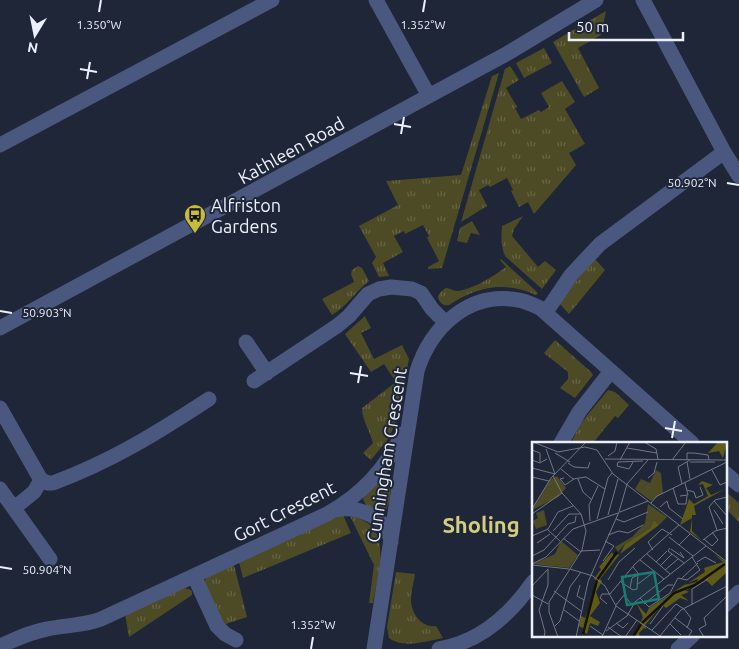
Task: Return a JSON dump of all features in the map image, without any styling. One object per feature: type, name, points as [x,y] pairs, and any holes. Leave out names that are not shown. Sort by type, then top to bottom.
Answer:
[{"type":"street","points":[[0,145],[272,0]]},
{"type":"street","points":[[376,0],[428,96]]},
{"type":"street","name":"Kathleen Road","points":[[0,328],[508,53],[596,0]]},
{"type":"street","points":[[643,0],[724,152],[739,176]]},
{"type":"street","points":[[546,312],[571,275],[600,244],[724,152]]},
{"type":"street","points":[[246,342],[260,377],[337,326],[349,316],[368,294],[379,289],[402,287],[421,293],[432,309],[445,322]]},
{"type":"street","name":"Cunningham Crescent","points":[[374,649],[410,413],[420,362],[432,339],[445,322],[472,305],[489,300],[518,300],[540,308],[691,442]]},
{"type":"street","points":[[562,442],[579,412],[611,371]]},
{"type":"street","points":[[0,408],[41,480],[53,483],[87,470],[156,434],[209,399]]},
{"type":"street","name":"Gort Crescent","points":[[0,646],[28,633],[92,622],[332,511],[359,492],[382,469],[400,440],[410,413]]},
{"type":"street","points":[[726,473],[739,485]]},
{"type":"street","points":[[14,508],[34,492],[41,480]]},
{"type":"street","points":[[0,489],[50,560]]},
{"type":"street","points":[[332,511],[347,508],[366,513],[385,528],[391,544]]},
{"type":"street","points":[[194,576],[218,626],[225,634],[236,640]]},
{"type":"street","points":[[439,649],[464,642],[495,624],[510,610],[532,583]]},
{"type":"street","points":[[726,604],[739,592]]},
{"type":"street","points":[[678,649],[691,636]]},
{"type":"green space","points":[[606,11],[601,35],[578,48],[599,88],[584,97],[553,42]]},
{"type":"green space","points":[[544,48],[552,63],[524,78],[516,63]]},
{"type":"green space","points":[[510,66],[519,80],[506,88],[517,107],[515,108],[521,119],[549,107],[541,93],[562,81],[575,102],[565,109],[585,144],[569,153],[576,165],[534,214],[528,202],[519,207],[507,178],[490,187],[488,185],[479,190],[487,206],[461,222],[505,69]]},
{"type":"green space","points":[[499,73],[442,268],[428,269],[428,267],[439,261],[427,238],[429,236],[423,225],[405,234],[404,231],[394,236],[403,252],[383,263],[389,276],[379,277],[372,263],[376,257],[359,226],[398,205],[386,181],[461,175],[492,76]]},
{"type":"green space","points":[[523,216],[514,229],[512,236],[538,267],[545,261],[556,270],[542,289],[505,256],[503,249],[501,238],[502,226]]},
{"type":"green space","points":[[472,221],[480,235],[471,233],[467,243],[457,241],[460,228]]},
{"type":"green space","points":[[594,258],[605,270],[569,314],[559,303]]},
{"type":"green space","points":[[501,259],[538,293],[536,295],[513,288],[491,288],[470,293],[449,305],[444,305],[440,302],[439,295],[446,288],[457,291],[463,290],[483,282],[501,271],[506,267]]},
{"type":"green space","points":[[358,266],[362,268],[369,281],[332,315],[322,299],[354,282],[351,274],[352,270]]},
{"type":"green space","points":[[365,316],[371,328],[361,333],[374,359],[402,345],[409,359],[396,422],[388,439],[371,460],[363,453],[373,443],[363,417],[362,408],[396,382],[384,364],[371,372],[345,334]]},
{"type":"green space","points":[[555,340],[593,375],[575,398],[560,388],[568,379],[568,372],[544,353]]},
{"type":"green space","points":[[608,390],[615,392],[629,405],[618,418],[615,416],[594,442],[571,442],[580,424]]},
{"type":"green space","points":[[381,478],[389,479],[390,492],[389,502],[383,514],[371,509],[363,499]]},
{"type":"green space","points":[[726,492],[739,503],[739,522],[726,509]]},
{"type":"green space","points":[[343,515],[351,533],[243,578],[239,562]]},
{"type":"green space","points":[[350,516],[364,521],[373,529],[378,539],[380,564],[373,603],[369,603],[374,565]]},
{"type":"green space","points":[[234,565],[247,617],[226,624],[223,623],[204,582],[206,578]]},
{"type":"green space","points":[[396,572],[415,574],[411,604],[415,614],[426,625],[436,626],[443,638],[408,644],[389,638],[387,627]]},
{"type":"green space","points":[[183,588],[192,591],[192,595],[129,637],[125,614]]},
{"type":"place","name":"Alfriston Gardens","points":[[195,234]]},
{"type":"district","name":"Sholing","points":[[481,524]]}]
